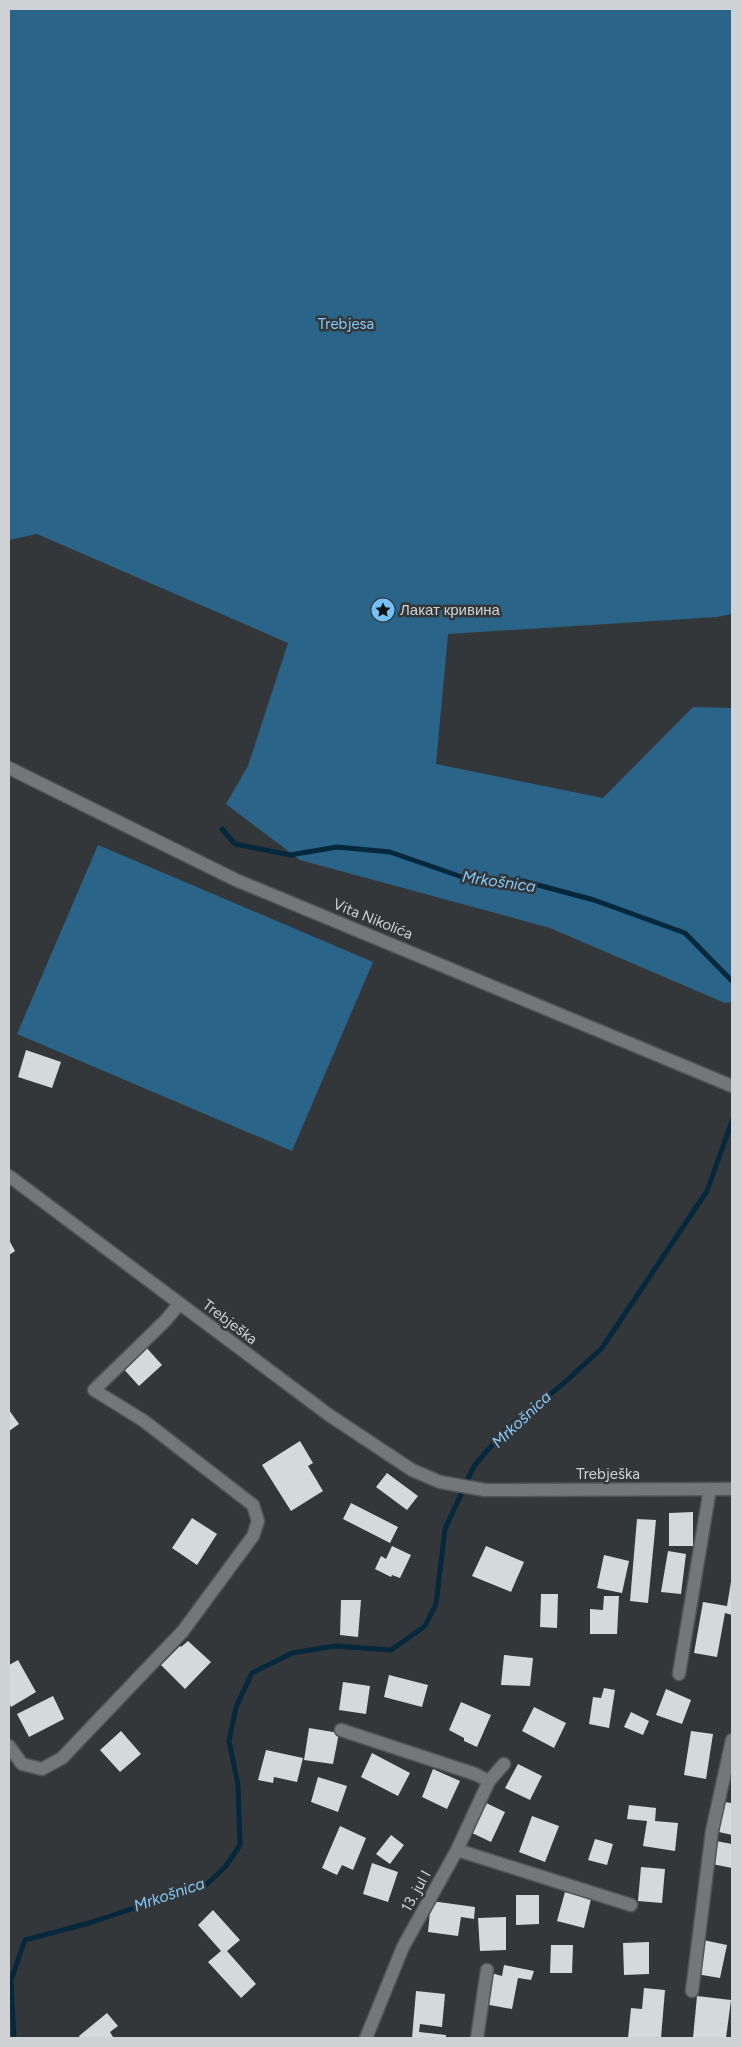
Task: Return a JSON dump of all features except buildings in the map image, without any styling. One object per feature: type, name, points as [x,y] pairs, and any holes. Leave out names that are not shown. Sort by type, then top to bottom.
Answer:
[{"type":"street","name":"Vita Nikolića","points":[[9,768],[236,880],[730,1085]]},
{"type":"street","name":"Trebješka","points":[[9,1176],[329,1415],[412,1470],[440,1482],[484,1490],[732,1489]]},
{"type":"street","points":[[9,1746],[22,1764],[42,1768],[62,1758],[183,1631],[253,1536],[258,1521],[253,1505],[144,1421],[94,1390],[166,1320],[179,1304]]},
{"type":"street","points":[[679,1674],[710,1489]]},
{"type":"street","points":[[341,1730],[489,1780]]},
{"type":"street","points":[[692,1991],[712,1831],[732,1740]]},
{"type":"street","name":"13. jul I","points":[[366,2038],[404,1947],[457,1850],[489,1780],[504,1764]]},
{"type":"street","points":[[457,1850],[631,1905]]},
{"type":"street","points":[[477,2038],[487,1970]]},
{"type":"green space","name":"Trebjesa","points":[[9,9],[732,9],[732,614],[717,617],[448,634],[436,764],[603,798],[693,707],[732,708],[732,1002],[725,1003],[550,928],[300,860],[226,804],[248,766],[288,643],[37,534],[9,540]]},
{"type":"green space","points":[[98,845],[373,962],[292,1151],[17,1034]]},
{"type":"waterway","name":"Mrkošnica","points":[[222,829],[235,844],[290,855],[337,847],[390,852],[462,877],[523,881],[594,900],[685,933],[732,981]]},
{"type":"waterway","name":"Mrkošnica","points":[[14,2038],[11,1980],[25,1940],[89,1923],[207,1884],[226,1866],[240,1845],[238,1785],[229,1741],[236,1707],[252,1673],[292,1653],[335,1646],[391,1650],[425,1626],[436,1604],[445,1529],[474,1466],[507,1428],[563,1384],[602,1348],[707,1191],[732,1121]]},
{"type":"place","name":"Лакат кривина","points":[[383,610]]}]
